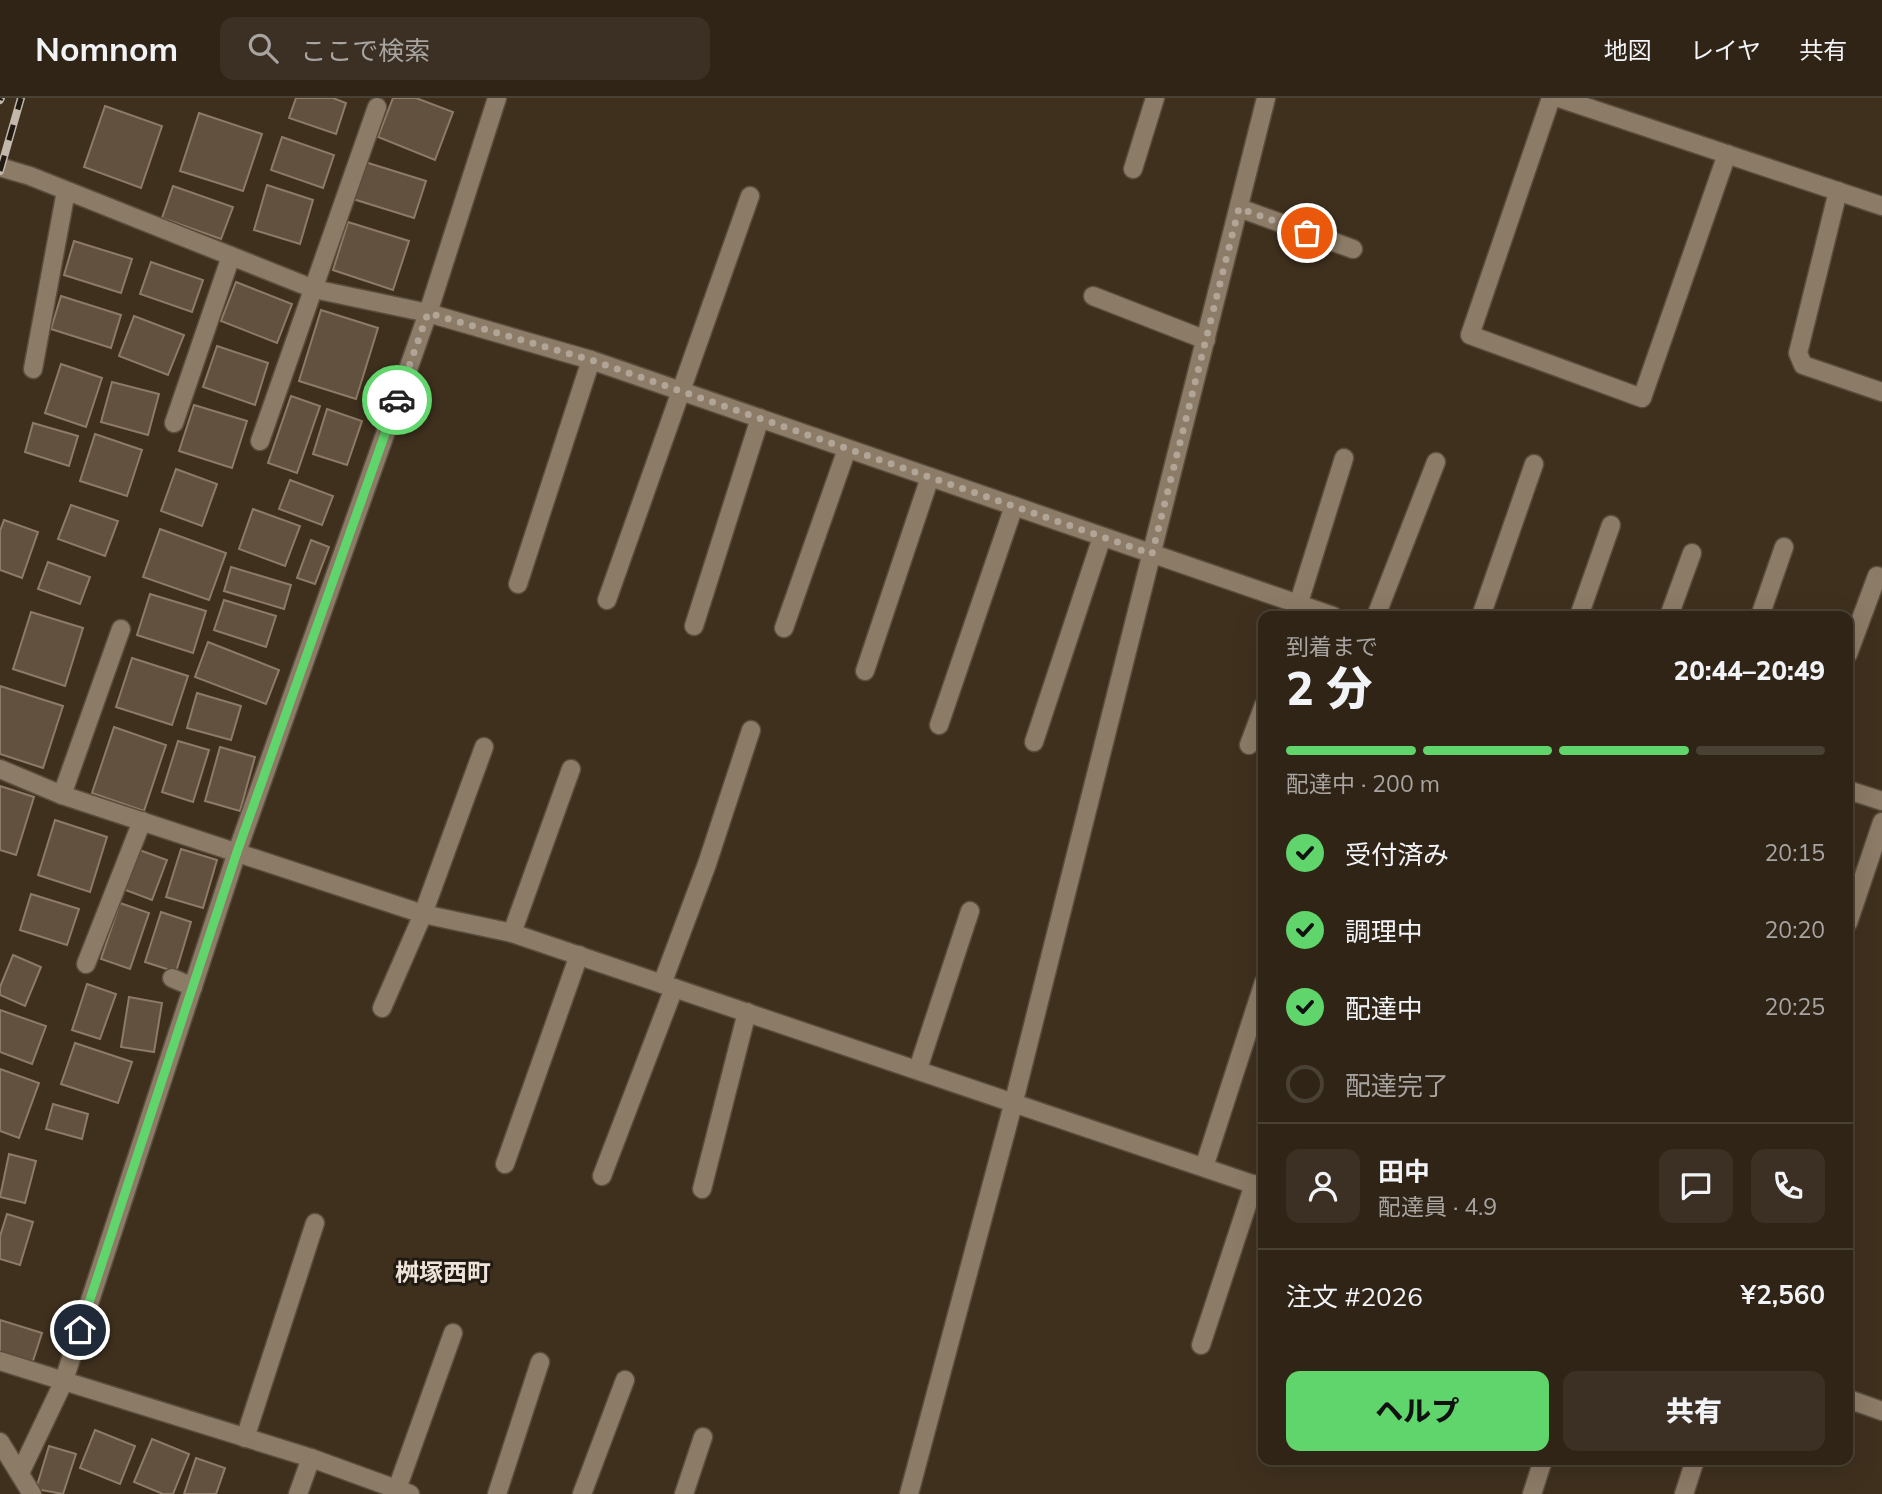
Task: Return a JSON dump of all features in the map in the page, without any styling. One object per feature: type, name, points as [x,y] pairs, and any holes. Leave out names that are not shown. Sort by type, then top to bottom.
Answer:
[{"type":"street","points":[[20,1473],[63,1383],[237,852],[428,313],[497,98]]},
{"type":"street","points":[[1133,169],[1155,98]]},
{"type":"street","points":[[909,1494],[1014,1101],[1266,98]]},
{"type":"street","points":[[1551,98],[1469,335],[1642,398],[1727,154]]},
{"type":"street","points":[[1559,98],[1882,206]]},
{"type":"street","points":[[260,440],[377,107]]},
{"type":"street","points":[[0,167],[314,289],[428,313],[591,360],[1152,554],[1297,610],[1345,458]]},
{"type":"street","points":[[33,369],[66,191]]},
{"type":"street","points":[[1838,191],[1798,353],[1803,365],[1882,392]]},
{"type":"street","points":[[607,600],[750,196]]},
{"type":"street","points":[[1239,208],[1353,249]]},
{"type":"street","points":[[174,423],[231,256]]},
{"type":"street","points":[[1093,296],[1206,340]]},
{"type":"street","points":[[518,584],[591,360]]},
{"type":"street","points":[[694,626],[760,418]]},
{"type":"street","points":[[784,628],[847,449]]},
{"type":"street","points":[[1379,611],[1436,462]]},
{"type":"street","points":[[1482,611],[1534,464]]},
{"type":"street","points":[[864,671],[930,477]]},
{"type":"street","points":[[939,725],[1014,506]]},
{"type":"street","points":[[1581,611],[1611,525]]},
{"type":"street","points":[[1034,742],[1102,537]]},
{"type":"street","points":[[1762,611],[1784,547]]},
{"type":"street","points":[[1671,611],[1692,553]]},
{"type":"street","points":[[1853,641],[1877,576]]},
{"type":"street","points":[[62,795],[121,629]]},
{"type":"street","points":[[1250,745],[1258,722]]},
{"type":"street","points":[[602,1176],[668,986],[751,730]]},
{"type":"street","points":[[382,1008],[423,914],[484,747]]},
{"type":"street","points":[[0,769],[62,795],[423,914],[512,933],[1258,1186]]},
{"type":"street","points":[[512,933],[572,769]]},
{"type":"street","points":[[1853,792],[1882,801]]},
{"type":"street","points":[[86,964],[142,821]]},
{"type":"street","points":[[1853,908],[1882,822]]},
{"type":"street","points":[[918,1069],[970,911]]},
{"type":"street","points":[[505,1164],[579,956]]},
{"type":"street","points":[[172,978],[193,987]]},
{"type":"street","points":[[1204,1167],[1258,1000]]},
{"type":"street","points":[[702,1189],[747,1012]]},
{"type":"street","points":[[1201,1345],[1258,1189]]},
{"type":"street","points":[[245,1438],[315,1223]]},
{"type":"street","points":[[0,1361],[63,1383],[311,1458],[404,1492],[453,1333]]},
{"type":"street","points":[[497,1494],[540,1362]]},
{"type":"street","points":[[582,1494],[625,1380]]},
{"type":"street","points":[[1853,1400],[1882,1411]]},
{"type":"street","points":[[684,1494],[703,1437]]},
{"type":"street","points":[[0,1442],[32,1494]]},
{"type":"street","points":[[298,1494],[311,1458]]},
{"type":"street","points":[[1532,1494],[1541,1465]]},
{"type":"street","points":[[1684,1494],[1693,1465]]},
{"type":"building","points":[[296,98],[333,98],[346,103],[336,134],[289,118]]},
{"type":"building","points":[[393,98],[416,98],[453,112],[435,160],[378,137]]},
{"type":"building","points":[[105,106],[162,126],[141,188],[84,167]]},
{"type":"building","points":[[199,113],[262,134],[243,191],[180,171]]},
{"type":"building","points":[[282,137],[334,155],[323,188],[271,170]]},
{"type":"building","points":[[365,162],[426,181],[414,218],[353,199]]},
{"type":"building","points":[[267,185],[313,200],[300,244],[254,230]]},
{"type":"building","points":[[173,186],[233,207],[221,239],[162,218]]},
{"type":"building","points":[[348,222],[409,241],[393,290],[333,270]]},
{"type":"building","points":[[74,241],[132,259],[121,293],[64,275]]},
{"type":"building","points":[[151,262],[203,280],[192,312],[140,294]]},
{"type":"building","points":[[236,282],[292,304],[277,343],[221,321]]},
{"type":"building","points":[[61,296],[121,315],[111,348],[51,329]]},
{"type":"building","points":[[321,310],[378,328],[356,399],[299,381]]},
{"type":"building","points":[[134,316],[184,335],[168,375],[119,356]]},
{"type":"building","points":[[217,346],[268,363],[255,405],[203,387]]},
{"type":"building","points":[[61,364],[102,378],[86,427],[45,413]]},
{"type":"building","points":[[112,382],[159,394],[148,435],[101,422]]},
{"type":"building","points":[[291,396],[320,406],[297,473],[268,463]]},
{"type":"building","points":[[194,405],[247,421],[232,468],[179,451]]},
{"type":"building","points":[[327,409],[362,421],[347,465],[313,454]]},
{"type":"building","points":[[33,423],[78,436],[69,466],[25,452]]},
{"type":"building","points":[[95,434],[142,450],[127,496],[80,481]]},
{"type":"building","points":[[176,469],[217,484],[202,526],[161,511]]},
{"type":"building","points":[[290,480],[333,496],[322,525],[279,509]]},
{"type":"building","points":[[71,505],[118,521],[105,556],[58,539]]},
{"type":"building","points":[[253,509],[300,526],[285,566],[239,549]]},
{"type":"building","points":[[4,520],[38,532],[22,578],[0,570],[0,531]]},
{"type":"building","points":[[160,529],[226,553],[209,600],[143,577]]},
{"type":"building","points":[[311,540],[329,547],[315,584],[297,578]]},
{"type":"building","points":[[48,562],[90,577],[80,604],[38,589]]},
{"type":"building","points":[[231,567],[291,585],[284,609],[224,591]]},
{"type":"building","points":[[150,594],[206,611],[193,653],[137,635]]},
{"type":"building","points":[[224,600],[276,616],[266,647],[214,630]]},
{"type":"building","points":[[31,612],[83,628],[65,686],[13,669]]},
{"type":"building","points":[[208,642],[279,670],[266,704],[195,677]]},
{"type":"building","points":[[132,658],[188,676],[172,725],[116,707]]},
{"type":"building","points":[[0,686],[63,706],[43,768],[0,754]]},
{"type":"building","points":[[197,693],[241,706],[231,740],[187,728]]},
{"type":"building","points":[[114,727],[166,745],[144,811],[92,793]]},
{"type":"building","points":[[178,741],[209,750],[193,802],[162,792]]},
{"type":"building","points":[[220,747],[255,757],[240,811],[205,801]]},
{"type":"building","points":[[0,786],[34,797],[16,855],[0,850]]},
{"type":"building","points":[[55,820],[107,837],[90,892],[38,875]]},
{"type":"building","points":[[134,848],[167,860],[152,900],[120,888]]},
{"type":"building","points":[[181,849],[217,860],[203,908],[166,897]]},
{"type":"building","points":[[31,894],[79,909],[67,945],[20,930]]},
{"type":"building","points":[[120,903],[149,913],[130,969],[101,959]]},
{"type":"building","points":[[161,912],[191,922],[176,972],[145,962]]},
{"type":"building","points":[[13,955],[41,967],[25,1006],[0,995],[0,987]]},
{"type":"building","points":[[87,984],[116,994],[100,1039],[72,1030]]},
{"type":"building","points":[[129,997],[162,1003],[154,1052],[121,1047]]},
{"type":"building","points":[[0,1010],[46,1026],[32,1064],[0,1052]]},
{"type":"building","points":[[75,1043],[132,1062],[118,1103],[61,1084]]},
{"type":"building","points":[[0,1069],[39,1083],[19,1138],[0,1131]]},
{"type":"building","points":[[53,1104],[88,1114],[82,1139],[46,1129]]},
{"type":"building","points":[[9,1154],[36,1161],[25,1203],[0,1197]]},
{"type":"building","points":[[7,1214],[33,1222],[20,1265],[0,1259],[0,1236]]},
{"type":"building","points":[[0,1320],[42,1333],[30,1370],[0,1360]]},
{"type":"building","points":[[95,1430],[135,1446],[120,1484],[80,1468]]},
{"type":"building","points":[[152,1439],[189,1454],[173,1494],[163,1494],[134,1482]]},
{"type":"building","points":[[49,1446],[76,1454],[63,1494],[36,1489]]},
{"type":"building","points":[[196,1458],[225,1468],[216,1494],[184,1494]]},
{"type":"railway","points":[[0,171],[21,98]]},
{"type":"way so far","points":[[397,400],[428,313],[591,360],[1152,554],[1239,208],[1307,233]]},
{"type":"district","name":"桝塚西町","points":[[443,1272]]},
{"type":"route","points":[[80,1330],[237,852],[397,400]]}]
